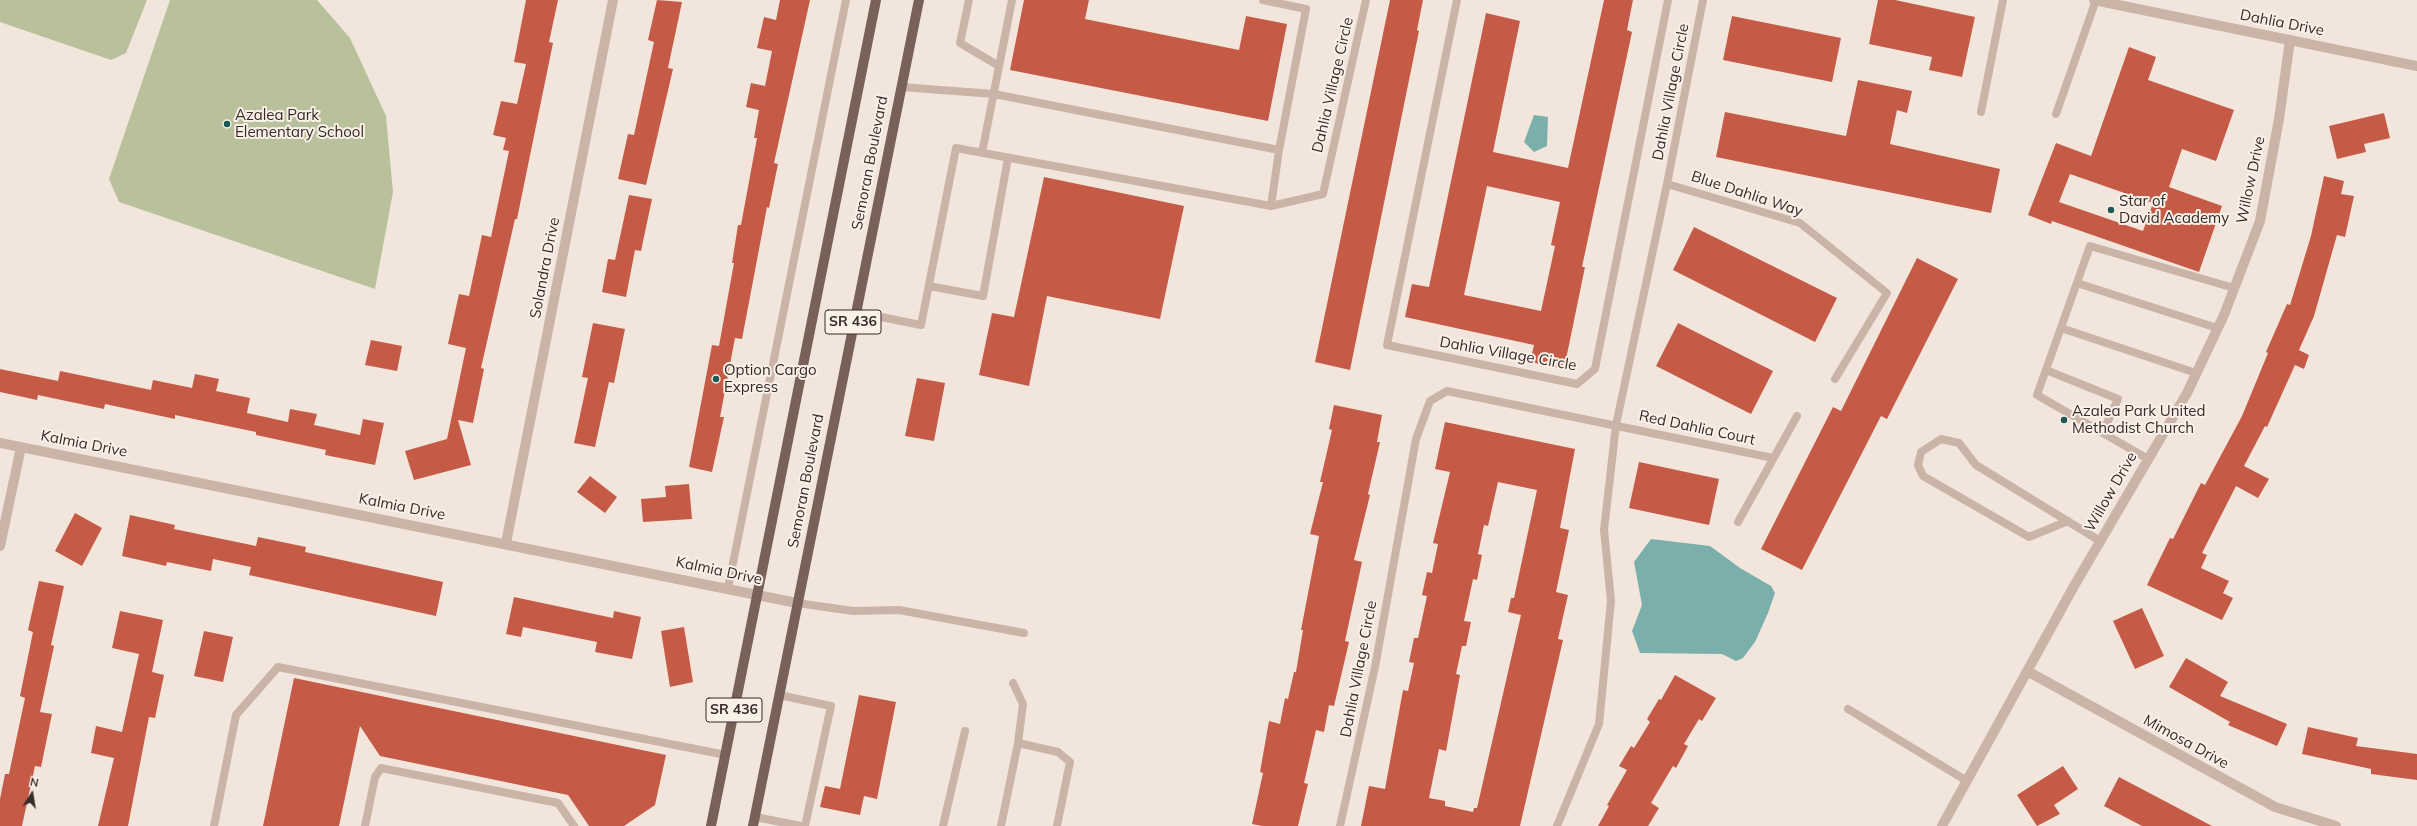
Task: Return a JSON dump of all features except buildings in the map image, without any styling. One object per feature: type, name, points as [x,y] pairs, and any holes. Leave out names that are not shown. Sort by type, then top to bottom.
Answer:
[{"type":"main road","name":"Semoran Boulevard","points":[[711,826],[876,0]]},
{"type":"main road","name":"Semoran Boulevard","points":[[754,821],[918,0]]},
{"type":"street","name":"Solandra Drive","points":[[506,543],[613,0]]},
{"type":"street","name":"Dahlia Drive","points":[[2095,0],[2417,66]]},
{"type":"street","name":"Willow Drive","points":[[1942,826],[2100,541],[2187,393],[2217,328],[2260,221],[2279,119],[2290,40]]},
{"type":"street","name":"Kalmia Drive","points":[[0,443],[506,543],[797,603]]},
{"type":"street","points":[[0,546],[21,447]]},
{"type":"street","name":"Mimosa Drive","points":[[2027,671],[2275,807],[2336,826]]},
{"type":"lane","points":[[728,588],[846,0]]},
{"type":"lane","points":[[969,0],[960,43],[999,66]]},
{"type":"lane","points":[[982,153],[1012,0]]},
{"type":"lane","points":[[856,312],[921,325],[956,148],[1271,206],[1279,150],[1306,9],[1263,0]]},
{"type":"lane","name":"Dahlia Village Circle","points":[[1271,206],[1323,194],[1366,0]]},
{"type":"lane","name":"Dahlia Village Circle","points":[[1457,0],[1387,345],[1577,384],[1595,369],[1668,0]]},
{"type":"lane","name":"Dahlia Village Circle","points":[[1557,826],[1599,724],[1611,600],[1604,530],[1616,425],[1667,184],[1703,0]]},
{"type":"lane","points":[[1980,112],[2003,0]]},
{"type":"lane","points":[[2056,114],[2095,0]]},
{"type":"lane","points":[[901,87],[994,94],[1279,150]]},
{"type":"lane","points":[[929,286],[983,296],[1008,158]]},
{"type":"lane","name":"Blue Dahlia Way","points":[[1667,184],[1800,223],[1887,293],[1835,379]]},
{"type":"lane","points":[[2148,459],[2037,395],[2090,246],[2234,288]]},
{"type":"lane","points":[[2077,283],[2217,328]]},
{"type":"lane","points":[[2061,328],[2196,373]]},
{"type":"lane","points":[[2046,370],[2118,399],[2102,432]]},
{"type":"lane","name":"Dahlia Village Circle","points":[[1340,826],[1375,667],[1416,439],[1430,401],[1447,391],[1616,425]]},
{"type":"lane","points":[[1738,522],[1797,416]]},
{"type":"lane","name":"Red Dahlia Court","points":[[1616,425],[1773,458]]},
{"type":"lane","points":[[2068,521],[2028,537],[1923,476],[1918,465],[1920,452],[1941,439],[1959,443],[1976,465],[2068,521],[2100,541]]},
{"type":"lane","points":[[797,603],[853,611],[899,610],[1024,633]]},
{"type":"lane","points":[[214,826],[236,715],[278,667],[726,755]]},
{"type":"lane","points":[[1001,826],[1018,743],[1023,704],[1013,683]]},
{"type":"lane","points":[[779,695],[830,706],[805,826]]},
{"type":"lane","points":[[1848,709],[1967,781]]},
{"type":"lane","points":[[943,826],[965,731]]},
{"type":"lane","points":[[1018,743],[1058,752],[1070,762],[1057,826]]},
{"type":"lane","points":[[365,826],[375,777],[381,768],[558,803],[574,826]]},
{"type":"lane","points":[[754,821],[801,826]]},
{"type":"green space","points":[[0,0],[147,0],[126,53],[111,60],[0,22]]},
{"type":"green space","points":[[170,0],[317,0],[350,38],[386,116],[393,192],[375,289],[119,202],[109,179]]},
{"type":"water","points":[[1534,115],[1548,117],[1547,146],[1534,152],[1524,142]]},
{"type":"water","points":[[1651,539],[1710,546],[1740,568],[1771,586],[1775,593],[1768,613],[1755,642],[1743,658],[1736,661],[1722,654],[1640,653],[1632,631],[1642,605],[1634,562]]},
{"type":"place","name":"Azalea Park Elementary School","points":[[227,124]]},
{"type":"place","name":"Star of David Academy","points":[[2111,210]]},
{"type":"place","name":"Option Cargo Express","points":[[716,379]]},
{"type":"place","name":"Azalea Park United Methodist Church","points":[[2064,420]]}]
